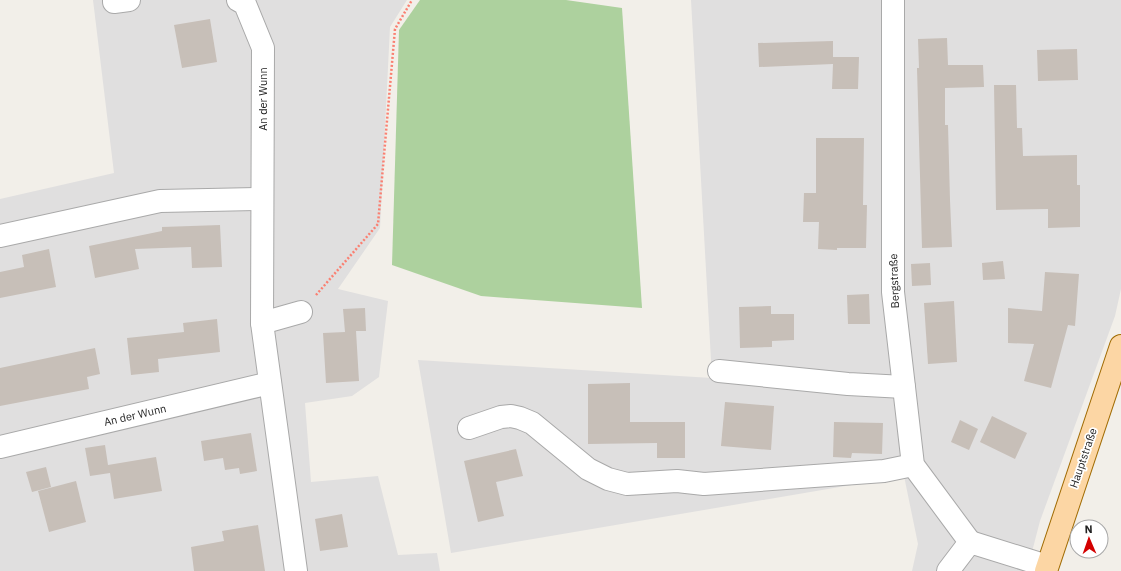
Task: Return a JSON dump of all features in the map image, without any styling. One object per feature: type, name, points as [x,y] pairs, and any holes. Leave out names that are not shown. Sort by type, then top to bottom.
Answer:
[{"type":"main road","name":"Hauptstraße","points":[[1046,569],[1121,346]]},
{"type":"street","name":"Bergstraße","points":[[893,0],[893,292],[913,465],[970,542]]},
{"type":"street","name":"An der Wunn","points":[[244,1],[263,48],[262,323],[296,571]]},
{"type":"street","points":[[0,236],[160,201],[262,199]]},
{"type":"street","points":[[262,323],[301,312]]},
{"type":"street","points":[[719,371],[848,384],[904,387]]},
{"type":"street","name":"An der Wunn","points":[[0,448],[270,383]]},
{"type":"street","points":[[469,428],[502,417],[511,416],[520,418],[532,423],[588,469],[608,479],[626,484],[677,481],[704,484],[884,471],[913,465]]},
{"type":"street","points":[[948,571],[970,542],[1046,569]]},
{"type":"path","points":[[301,312],[378,224],[395,29],[412,0]]},
{"type":"shaded area","points":[[93,0],[407,0],[390,27],[380,228],[338,289],[388,301],[379,377],[352,396],[305,403],[311,482],[378,476],[398,555],[437,553],[440,571],[0,571],[0,199],[114,173]]},
{"type":"shaded area","points":[[691,0],[1121,0],[1121,289],[1115,316],[1040,521],[1027,571],[912,571],[918,544],[904,476],[451,553],[418,360],[712,378]]},
{"type":"green space","points":[[420,0],[566,0],[622,8],[642,308],[481,296],[392,265],[399,30]]},
{"type":"building","points":[[210,19],[217,62],[182,68],[174,25]]},
{"type":"building","points":[[947,38],[948,65],[983,65],[984,87],[945,88],[945,125],[948,125],[952,247],[922,248],[917,68],[919,68],[918,39]]},
{"type":"building","points":[[833,41],[833,57],[859,57],[858,89],[832,89],[833,64],[759,67],[758,43]]},
{"type":"building","points":[[1077,49],[1078,80],[1038,81],[1037,50]]},
{"type":"building","points":[[994,85],[1016,85],[1017,128],[1022,128],[1023,156],[1077,155],[1077,185],[1080,185],[1080,227],[1048,228],[1048,209],[996,210]]},
{"type":"building","points":[[816,138],[864,138],[863,205],[867,205],[866,248],[837,248],[837,250],[818,249],[819,222],[803,222],[804,193],[816,193]]},
{"type":"building","points":[[220,225],[222,267],[192,268],[191,247],[135,249],[139,269],[95,278],[89,246],[162,231],[162,227]]},
{"type":"building","points":[[49,249],[56,287],[0,298],[0,272],[24,267],[22,255]]},
{"type":"building","points":[[1003,261],[1005,279],[983,280],[982,263]]},
{"type":"building","points":[[930,263],[931,285],[912,286],[911,264]]},
{"type":"building","points":[[1045,272],[1079,274],[1075,326],[1068,325],[1051,388],[1024,381],[1034,344],[1008,343],[1008,308],[1042,311]]},
{"type":"building","points":[[869,294],[870,324],[848,324],[847,295]]},
{"type":"building","points":[[954,301],[957,362],[928,364],[924,303]]},
{"type":"building","points":[[771,306],[771,314],[794,314],[794,340],[772,341],[772,347],[740,348],[739,307]]},
{"type":"building","points":[[365,308],[366,331],[356,331],[359,381],[326,383],[323,333],[345,332],[343,309]]},
{"type":"building","points":[[217,319],[220,352],[158,359],[159,372],[131,375],[127,338],[184,332],[183,323]]},
{"type":"building","points":[[95,348],[100,374],[87,377],[89,389],[0,406],[0,368]]},
{"type":"building","points":[[630,383],[630,422],[685,422],[685,458],[657,458],[657,443],[588,444],[588,384]]},
{"type":"building","points":[[725,402],[774,406],[771,450],[721,446]]},
{"type":"building","points":[[992,416],[1027,433],[1015,459],[980,442]]},
{"type":"building","points":[[960,420],[978,429],[969,450],[951,442]]},
{"type":"building","points":[[834,422],[883,423],[882,454],[852,453],[851,458],[833,457]]},
{"type":"building","points":[[251,433],[257,471],[240,474],[239,468],[225,470],[223,458],[204,461],[201,441]]},
{"type":"building","points":[[105,445],[108,465],[156,457],[162,491],[114,499],[110,473],[90,476],[85,448]]},
{"type":"building","points":[[516,449],[523,476],[496,482],[504,516],[478,522],[464,461]]},
{"type":"building","points":[[46,467],[51,487],[32,492],[26,472]]},
{"type":"building","points":[[76,481],[86,522],[49,532],[38,491]]},
{"type":"building","points":[[342,514],[348,547],[320,551],[315,519]]},
{"type":"building","points":[[258,525],[265,571],[194,571],[191,547],[224,541],[222,531]]}]
